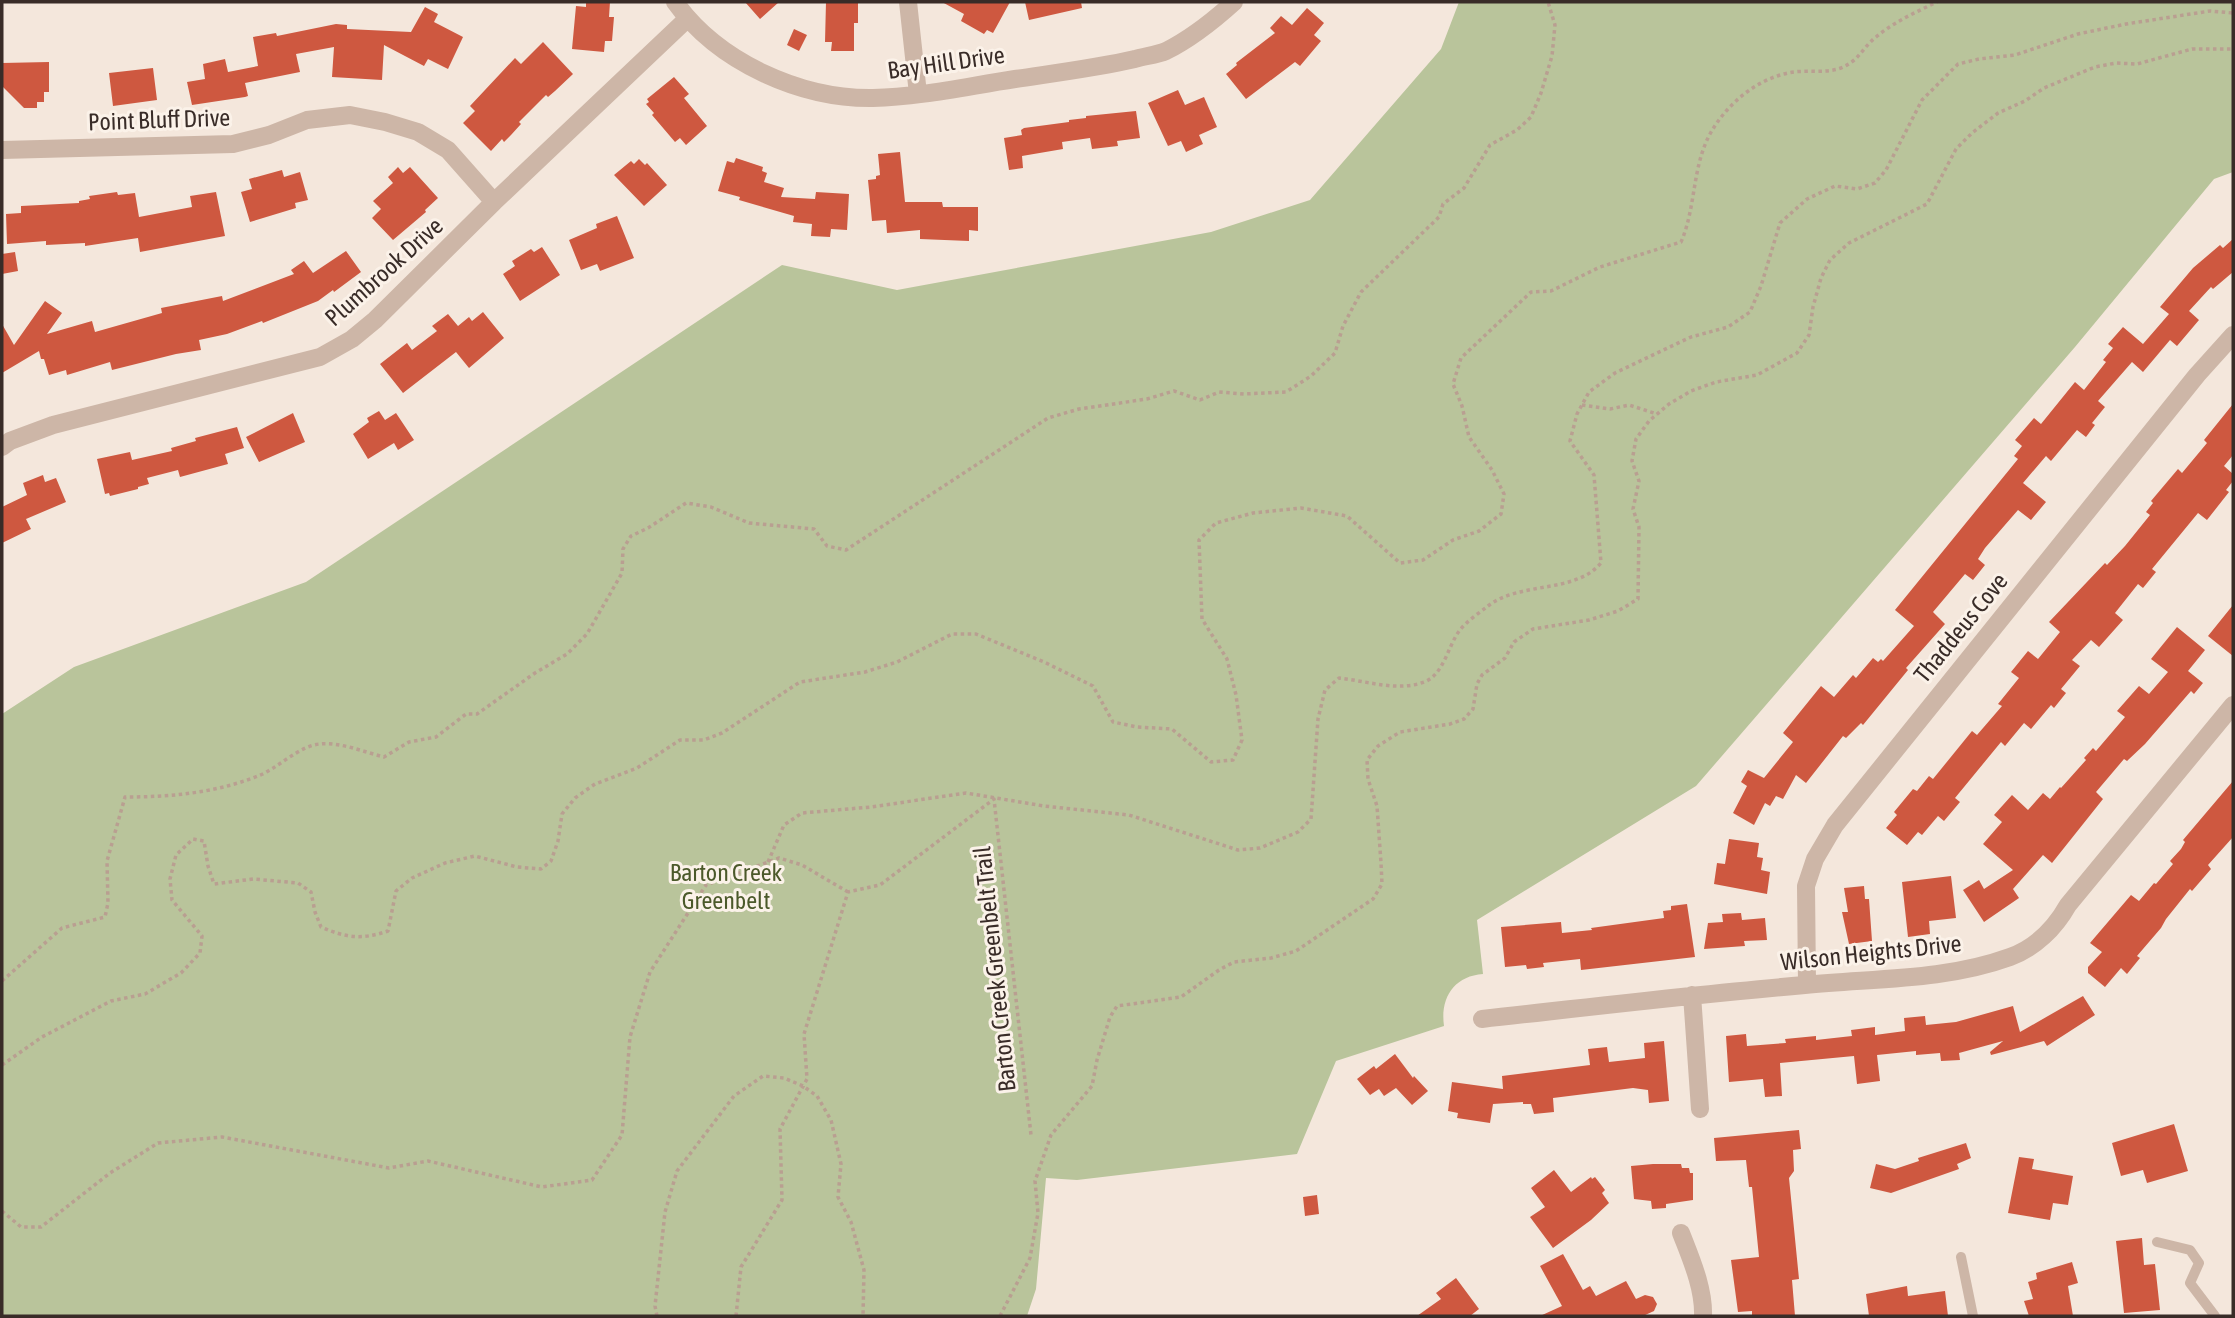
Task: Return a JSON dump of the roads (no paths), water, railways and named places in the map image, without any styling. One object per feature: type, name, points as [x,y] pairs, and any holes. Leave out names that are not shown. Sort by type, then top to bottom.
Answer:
[{"type":"street","name":"Bay Hill Drive","points":[[675,2],[687,19],[730,54],[777,80],[837,95],[872,98],[918,94],[1117,63],[1163,52],[1205,27],[1234,2]]},
{"type":"street","points":[[908,2],[918,94]]},
{"type":"street","name":"Plumbrook Drive","points":[[2,447],[53,425],[320,357],[352,339],[375,320],[494,202],[687,19]]},
{"type":"street","name":"Point Bluff Drive","points":[[2,150],[233,144],[269,135],[307,120],[350,116],[385,122],[418,132],[448,150],[494,202]]},
{"type":"street","name":"Thaddeus Cove","points":[[1807,984],[1806,886],[1815,859],[1835,825],[2188,386],[2233,335]]},
{"type":"street","name":"Wilson Heights Drive","points":[[1482,1019],[1692,995],[1952,974],[2013,956],[2036,943],[2057,924],[2068,905],[2233,705]]},
{"type":"street","points":[[1692,995],[1700,1109]]},
{"type":"street","points":[[1681,1233],[1695,1271],[1704,1307],[1703,1316]]},
{"type":"lane","points":[[2157,1242],[2190,1250],[2199,1263],[2190,1283],[2215,1316]]},
{"type":"lane","points":[[1961,1257],[1973,1316]]},
{"type":"park label","name":"Barton Creek Greenbelt","points":[[726,887]]}]
